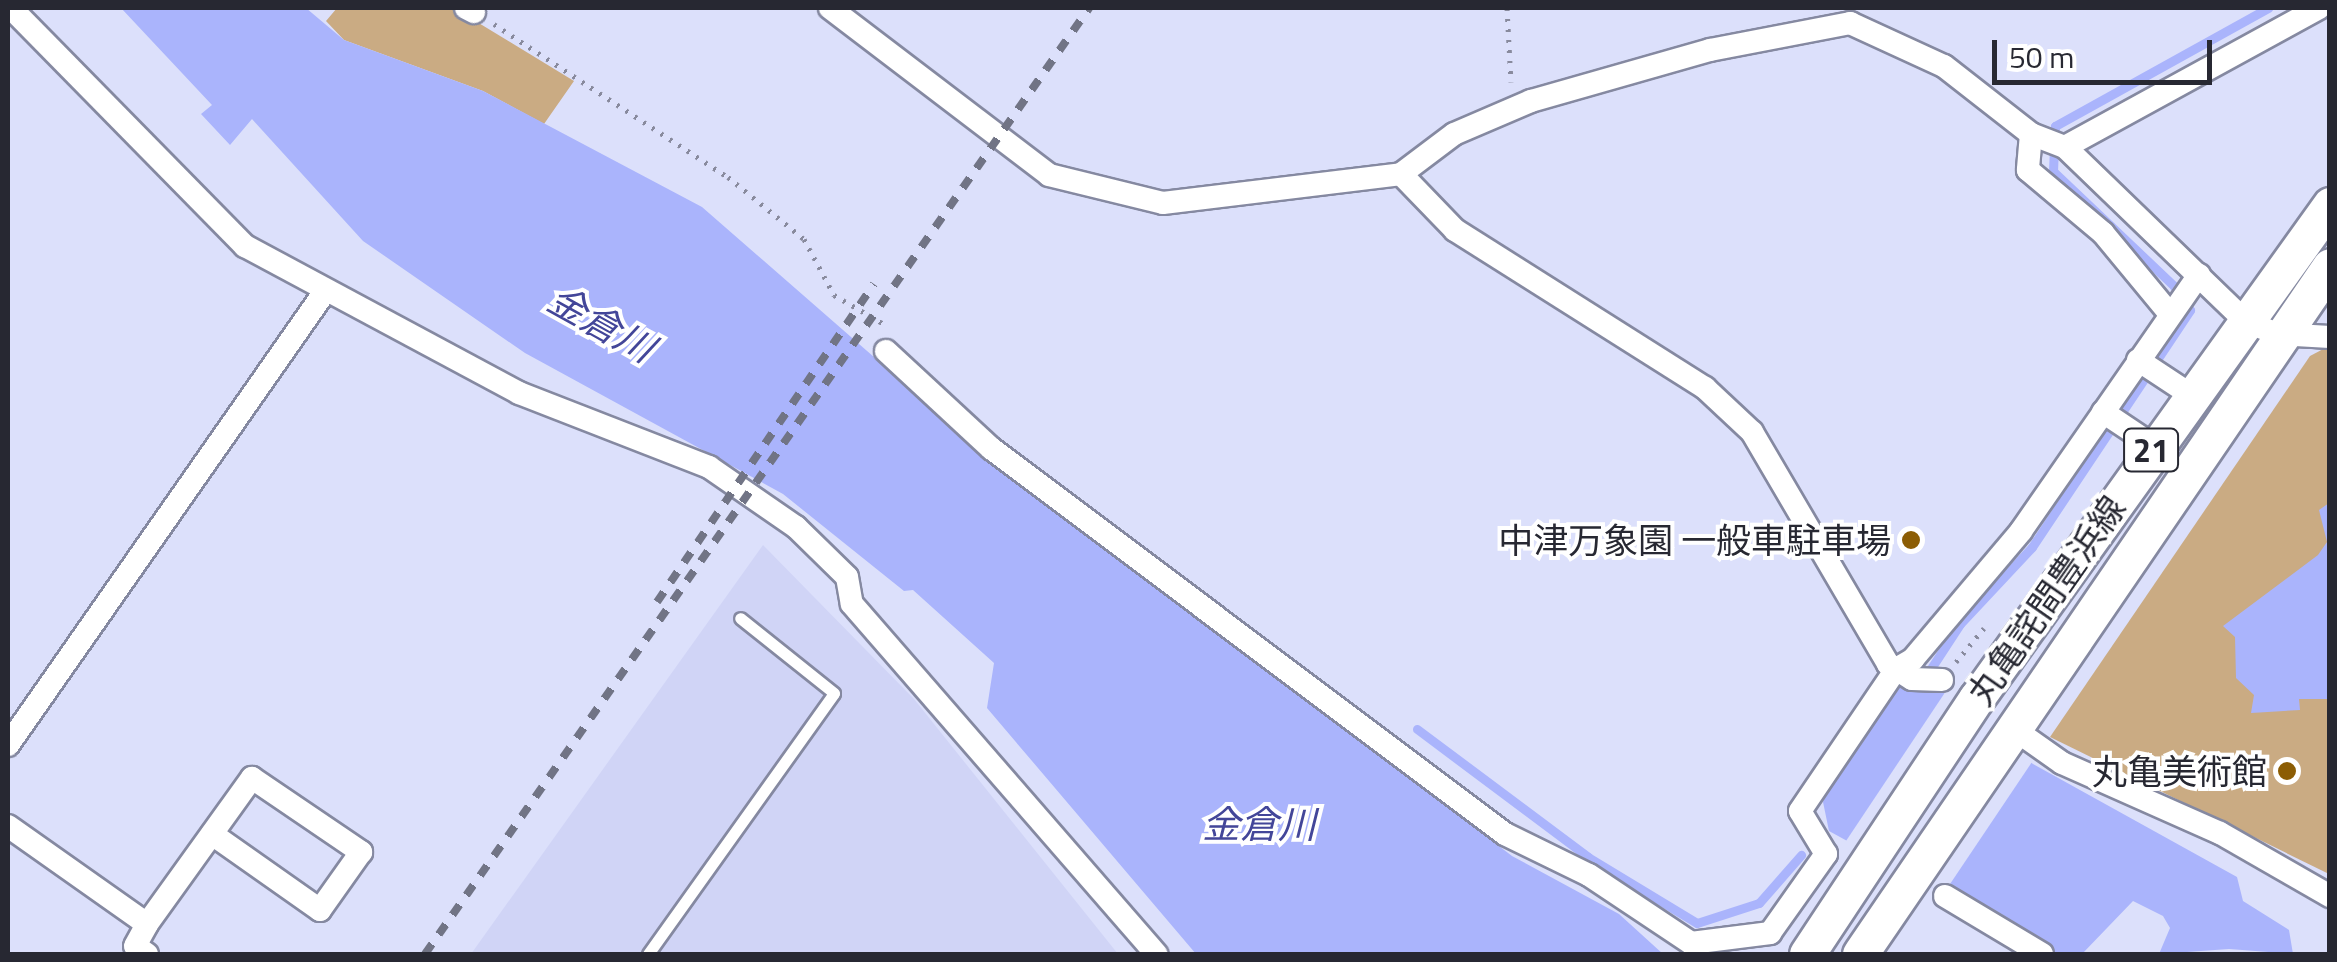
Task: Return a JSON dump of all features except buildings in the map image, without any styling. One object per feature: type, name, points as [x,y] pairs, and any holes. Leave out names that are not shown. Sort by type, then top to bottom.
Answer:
[{"type":"main road","name":"丸亀詫間豊浜線","points":[[2012,728],[2262,327],[2330,205]]},
{"type":"main road","name":"丸亀詫間豊浜線","points":[[1807,954],[1976,699],[2124,425],[2159,374],[2262,327],[2330,266]]},
{"type":"main road","name":"21","points":[[1860,954],[2012,728]]},
{"type":"street","points":[[11,8],[245,246],[519,394],[709,467],[796,528],[846,577],[852,604],[1156,954]]},
{"type":"street","points":[[830,8],[1005,147],[1050,176],[1084,188],[1163,203],[1401,174],[1454,134],[1512,110],[1710,50],[1858,15],[1944,66],[2050,142],[2194,282],[2262,327],[2330,337]]},
{"type":"street","points":[[2172,311],[2104,233],[2028,170],[2050,142],[2319,8]]},
{"type":"street","points":[[1401,174],[1455,230],[1704,388],[1752,432],[1858,601],[1920,678]]},
{"type":"street","points":[[1920,678],[1913,659],[2021,531],[2124,425],[2159,374],[2172,311],[2194,282]]},
{"type":"street","points":[[8,745],[326,290]]},
{"type":"street","points":[[886,351],[992,449],[1505,834],[1589,875],[1691,944],[1770,933],[1826,854],[1800,811],[1920,678]]},
{"type":"street","points":[[2012,728],[2062,763],[2220,833],[2330,896]]},
{"type":"street","points":[[147,954],[135,946],[147,924],[252,778],[361,852],[320,910],[212,834]]},
{"type":"street","points":[[8,826],[147,924]]},
{"type":"street","points":[[1945,896],[2042,954]]},
{"type":"lane","points":[[648,954],[834,694],[740,618]]},
{"type":"path","points":[[1507,8],[1512,110]]},
{"type":"path","points":[[470,10],[728,177],[804,240],[834,296],[888,326]]},
{"type":"path","points":[[1920,678],[1979,632]]},
{"type":"shaded area","points":[[337,8],[454,8],[574,81],[544,124],[483,91],[344,40],[326,21]]},
{"type":"shaded area","points":[[2329,346],[2329,874],[2050,737],[2310,356]]},
{"type":"shaded area","points":[[763,545],[914,699],[1118,954],[471,954]]},
{"type":"water","name":"金倉川","points":[[121,8],[306,8],[344,40],[483,91],[702,207],[969,440],[1512,856],[1619,914],[1663,954],[1196,954],[987,708],[994,663],[913,590],[904,591],[783,494],[525,353],[363,241],[252,119],[230,145],[201,114],[212,105]]},
{"type":"water","points":[[2329,503],[2329,699],[2299,699],[2300,710],[2251,713],[2254,695],[2236,678],[2235,637],[2223,626],[2318,555],[2327,542],[2319,510]]},
{"type":"water","points":[[1918,673],[1928,690],[1944,693],[2033,764],[2237,877],[2243,901],[2289,930],[2293,954],[2229,949],[2159,954],[2170,928],[2163,916],[2133,901],[2082,954],[2053,954],[1829,831],[1823,802],[1827,782],[1898,682],[1905,688]]},
{"type":"pier","points":[[1946,691],[2034,759],[1944,893],[1842,847]]},
{"type":"waterway","points":[[1926,676],[1960,624],[2032,547],[2190,310],[2174,286],[2053,171],[2055,126],[2268,8]]},
{"type":"waterway","points":[[1417,729],[1588,857],[1697,923],[1759,903],[1801,855]]},
{"type":"railway","points":[[425,954],[1089,8]]},
{"type":"railway","points":[[657,602],[874,284]]},
{"type":"place","name":"中津万象園 一般車駐車場","points":[[1911,540]]},
{"type":"place","name":"丸亀美術館","points":[[2287,771]]}]
